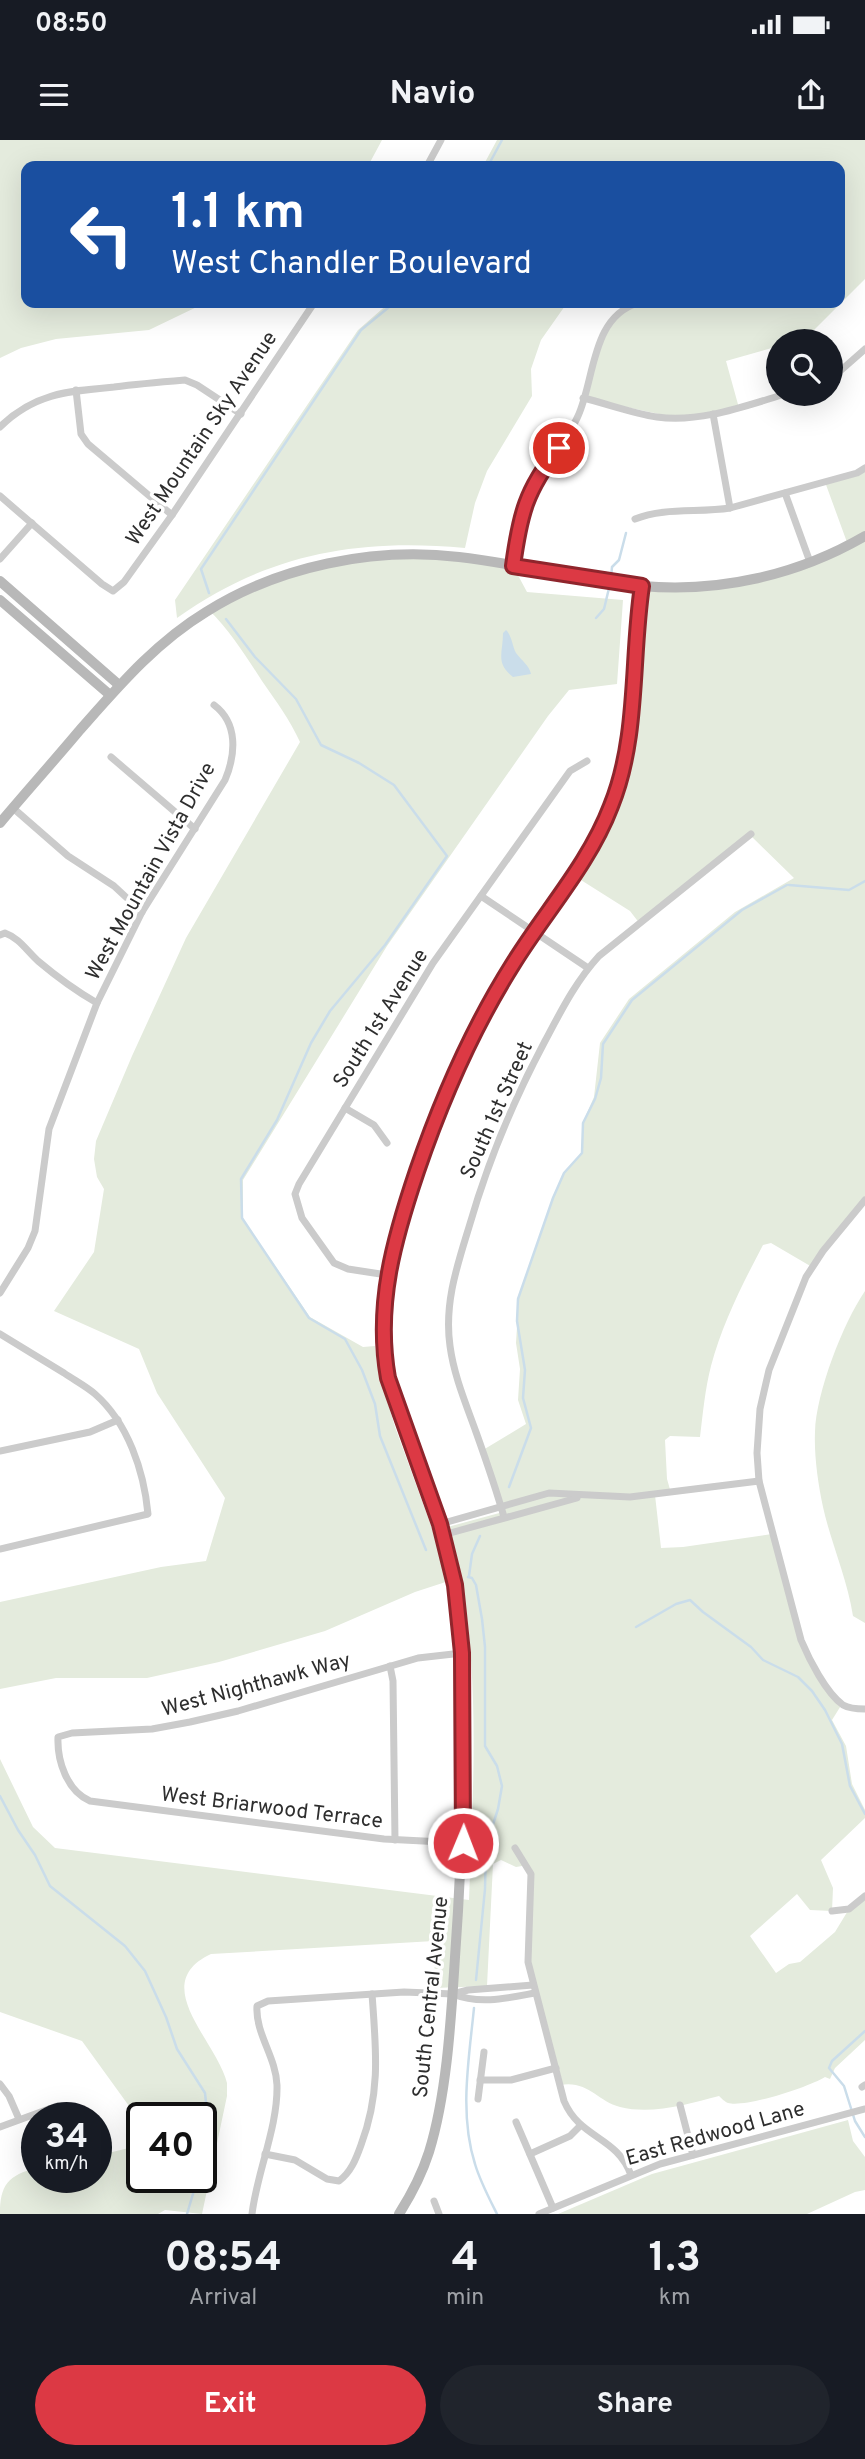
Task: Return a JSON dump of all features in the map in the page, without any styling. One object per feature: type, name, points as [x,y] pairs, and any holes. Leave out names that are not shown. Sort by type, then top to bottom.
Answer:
[{"type":"street","points":[[430,161],[441,140]]},
{"type":"street","name":"West Mountain Sky Avenue","points":[[32,523],[113,591],[124,582],[172,515],[311,308]]},
{"type":"street","points":[[513,566],[520,518],[529,492],[572,428],[601,339],[611,322],[624,308]]},
{"type":"street","points":[[843,368],[865,349]]},
{"type":"street","points":[[0,427],[14,413],[53,394],[185,380],[241,414]]},
{"type":"street","points":[[76,390],[81,434],[88,444],[172,515]]},
{"type":"street","points":[[583,398],[658,417],[678,418],[713,414],[766,399]]},
{"type":"street","points":[[713,414],[730,508]]},
{"type":"street","points":[[635,519],[656,512],[709,512],[730,508],[857,473],[865,468]]},
{"type":"street","points":[[785,493],[810,562]]},
{"type":"street","points":[[0,496],[32,523],[0,559]]},
{"type":"street","points":[[0,823],[119,685],[160,646],[215,607],[265,583],[319,565],[374,556],[459,557],[642,586],[674,587],[751,580],[810,562],[865,536]]},
{"type":"street","points":[[0,582],[119,685]]},
{"type":"street","name":"South Central Avenue","points":[[400,2214],[419,2176],[436,2123],[453,1994],[463,1843],[462,1653],[454,1579],[443,1535],[388,1378],[383,1331],[387,1275],[404,1212],[440,1105],[475,1030],[533,931],[587,855],[611,809],[628,739],[642,586]]},
{"type":"street","points":[[0,600],[110,695]]},
{"type":"street","name":"West Mountain Vista Drive","points":[[0,1293],[28,1248],[35,1231],[49,1129],[97,1003],[142,912],[225,780],[231,757],[231,727],[226,714],[214,705]]},
{"type":"street","points":[[111,757],[195,829]]},
{"type":"street","name":"South 1st Avenue","points":[[387,1275],[348,1269],[334,1263],[302,1218],[295,1194],[306,1171],[433,963],[570,771],[587,761]]},
{"type":"street","points":[[13,808],[68,856],[114,886],[142,912]]},
{"type":"street","name":"South 1st Street","points":[[504,1517],[454,1366],[448,1320],[453,1277],[483,1178],[499,1135],[545,1040],[588,968],[599,956],[751,834]]},
{"type":"street","points":[[481,896],[588,968]]},
{"type":"street","points":[[2,934],[15,936],[37,960],[72,988],[97,1003]]},
{"type":"street","points":[[345,1108],[374,1125],[387,1143]]},
{"type":"street","points":[[865,1200],[812,1267],[779,1341],[760,1409],[757,1453],[759,1481],[798,1632],[809,1659],[842,1704],[865,1709]]},
{"type":"street","points":[[0,1334],[94,1392],[118,1420],[133,1452],[148,1514],[0,1549]]},
{"type":"street","points":[[0,1451],[90,1432],[118,1420]]},
{"type":"street","points":[[440,1524],[549,1493],[630,1497],[759,1481]]},
{"type":"street","points":[[443,1535],[584,1496]]},
{"type":"street","name":"West Nighthawk Way","points":[[78,1796],[67,1777],[58,1748],[58,1737],[72,1733],[152,1729],[190,1722],[238,1711],[390,1666],[430,1656],[462,1653]]},
{"type":"street","points":[[390,1666],[393,1681],[395,1840]]},
{"type":"street","name":"West Briarwood Terrace","points":[[78,1796],[90,1801],[395,1840],[463,1843]]},
{"type":"street","points":[[515,1848],[528,1865],[531,1874],[528,1962],[569,2111],[580,2126],[618,2152],[627,2162],[631,2175]]},
{"type":"street","points":[[832,1911],[849,1909],[865,1896]]},
{"type":"street","points":[[497,1989],[498,1999]]},
{"type":"street","points":[[252,2214],[275,2106],[277,2081],[256,2017],[257,2006],[268,2001],[404,1992],[453,1994],[468,1990],[534,1989]]},
{"type":"street","points":[[453,1994],[468,2000],[498,1999],[534,1989]]},
{"type":"street","points":[[265,2154],[295,2160],[327,2179],[339,2182],[348,2174],[368,2126],[374,2097],[377,2058],[372,1994]]},
{"type":"street","points":[[478,2099],[484,2052]]},
{"type":"street","points":[[481,2080],[511,2080],[556,2068]]},
{"type":"street","points":[[0,2084],[9,2096],[19,2119],[0,2127]]},
{"type":"street","points":[[680,2105],[693,2155]]},
{"type":"street","name":"East Redwood Lane","points":[[539,2214],[660,2164],[862,2110]]},
{"type":"street","points":[[516,2122],[553,2208]]},
{"type":"street","points":[[530,2154],[570,2136],[580,2126]]},
{"type":"street","points":[[434,2201],[439,2214]]},
{"type":"shaded area","points":[[0,140],[382,140],[371,161],[21,161],[21,308],[195,308],[149,330],[56,339],[21,348],[0,358]]},
{"type":"shaded area","points":[[497,140],[865,140],[865,279],[845,299],[845,161],[486,161]]},
{"type":"shaded area","points":[[383,308],[563,308],[541,340],[531,369],[532,396],[487,471],[475,503],[465,548],[387,546],[314,555],[245,579],[211,596],[177,618],[175,600],[358,330]]},
{"type":"shaded area","points":[[631,308],[836,308],[815,329],[766,329],[766,350],[726,361],[739,408],[678,418],[583,398],[594,357],[611,322]]},
{"type":"shaded area","points":[[865,468],[865,1200],[812,1267],[771,1243],[763,1245],[734,1304],[716,1350],[707,1383],[700,1437],[670,1436],[665,1440],[667,1479],[671,1493],[655,1495],[661,1548],[772,1534],[809,1659],[842,1704],[832,1720],[846,1746],[852,1784],[865,1810],[865,1818],[821,1860],[833,1888],[832,1911],[810,1910],[797,1894],[750,1936],[776,1973],[789,1964],[800,1962],[835,1932],[849,1909],[865,1896],[865,2040],[835,2068],[830,2079],[825,2077],[792,2091],[736,2104],[728,2103],[719,2096],[670,2108],[632,2109],[612,2104],[578,2085],[560,2085],[528,1962],[528,1865],[516,1867],[501,1860],[493,1864],[487,1986],[435,1988],[434,1941],[211,1954],[193,1966],[185,1981],[185,1997],[227,2083],[227,2096],[217,2143],[217,2102],[126,2102],[82,2041],[0,2012],[0,1759],[33,1827],[55,1848],[469,1900],[474,1738],[471,1657],[461,1577],[415,1592],[325,1631],[219,1662],[147,1678],[56,1678],[0,1689],[0,1602],[161,1567],[206,1561],[225,1498],[157,1393],[139,1349],[54,1311],[94,1252],[104,1189],[97,1177],[94,1159],[96,1141],[132,1056],[186,938],[300,742],[244,653],[209,610],[319,565],[423,555],[513,566],[527,592],[623,600],[617,684],[569,690],[548,716],[387,946],[243,1180],[243,1219],[310,1317],[363,1347],[375,1346],[377,1366],[395,1427],[433,1531],[503,1512],[483,1450],[526,1424],[518,1400],[520,1369],[516,1343],[519,1295],[553,1196],[565,1171],[583,1151],[583,1122],[594,1097],[600,1043],[629,999],[735,912],[794,878],[750,835],[640,924],[630,911],[573,875],[587,855],[622,769],[642,586],[751,580],[848,545],[825,482]]},
{"type":"shaded area","points":[[865,1291],[865,1623],[853,1616],[826,1520],[818,1479],[815,1441],[825,1379],[848,1321]]},
{"type":"shaded area","points":[[848,2120],[853,2141],[865,2157],[865,2190],[807,2214],[558,2214],[652,2174]]},
{"type":"shaded area","points":[[126,2149],[126,2193],[206,2193],[202,2214],[165,2210],[158,2214],[0,2214],[4,2189],[21,2173],[21,2193],[112,2193],[112,2152]]},
{"type":"water","points":[[506,630],[516,653],[531,674],[513,677],[504,667],[501,652],[503,633]]},
{"type":"waterway","points":[[491,161],[502,140]]},
{"type":"waterway","points":[[209,593],[201,569],[361,330],[388,308]]},
{"type":"waterway","points":[[611,578],[612,567],[619,560],[626,533]]},
{"type":"waterway","points":[[596,618],[604,609],[610,584]]},
{"type":"waterway","points":[[226,619],[255,657],[296,699],[321,745],[359,763],[394,785],[447,856],[385,945],[330,1011],[311,1043],[277,1120],[241,1179],[242,1218],[309,1318],[345,1339],[362,1370],[375,1404],[380,1436],[426,1550]]},
{"type":"waterway","points":[[789,885],[849,890],[865,881]]},
{"type":"waterway","points":[[509,1487],[531,1428],[523,1398],[525,1370],[517,1321],[518,1299],[553,1198],[564,1173],[582,1153],[583,1123],[595,1099],[601,1078],[603,1044],[632,1000],[742,910],[787,885]]},
{"type":"waterway","points":[[469,1576],[472,1554],[480,1536]]},
{"type":"waterway","points":[[468,1577],[472,1578],[476,1585],[485,1647],[485,1746],[497,1766],[502,1786],[486,1846],[485,1889],[476,1980]]},
{"type":"waterway","points":[[636,1627],[676,1604],[690,1600],[751,1647],[763,1660],[798,1677],[825,1710],[842,1744],[850,1786],[865,1814]]},
{"type":"waterway","points":[[0,1796],[50,1886],[125,1946],[145,1971],[177,2049],[205,2093],[206,2102]]},
{"type":"waterway","points":[[474,2008],[468,2067],[467,2126],[477,2170],[497,2214]]},
{"type":"waterway","points":[[865,2031],[832,2061],[829,2068],[844,2086],[855,2121],[865,2137]]},
{"type":"waterway","points":[[187,2214],[193,2193]]},
{"type":"route","points":[[463,1843],[462,1653],[455,1585],[440,1524],[388,1378],[383,1331],[384,1307],[387,1275],[399,1229],[440,1105],[493,997],[533,931],[587,855],[611,809],[622,769],[628,739],[642,586],[513,566],[523,507],[536,480],[559,448]]}]
